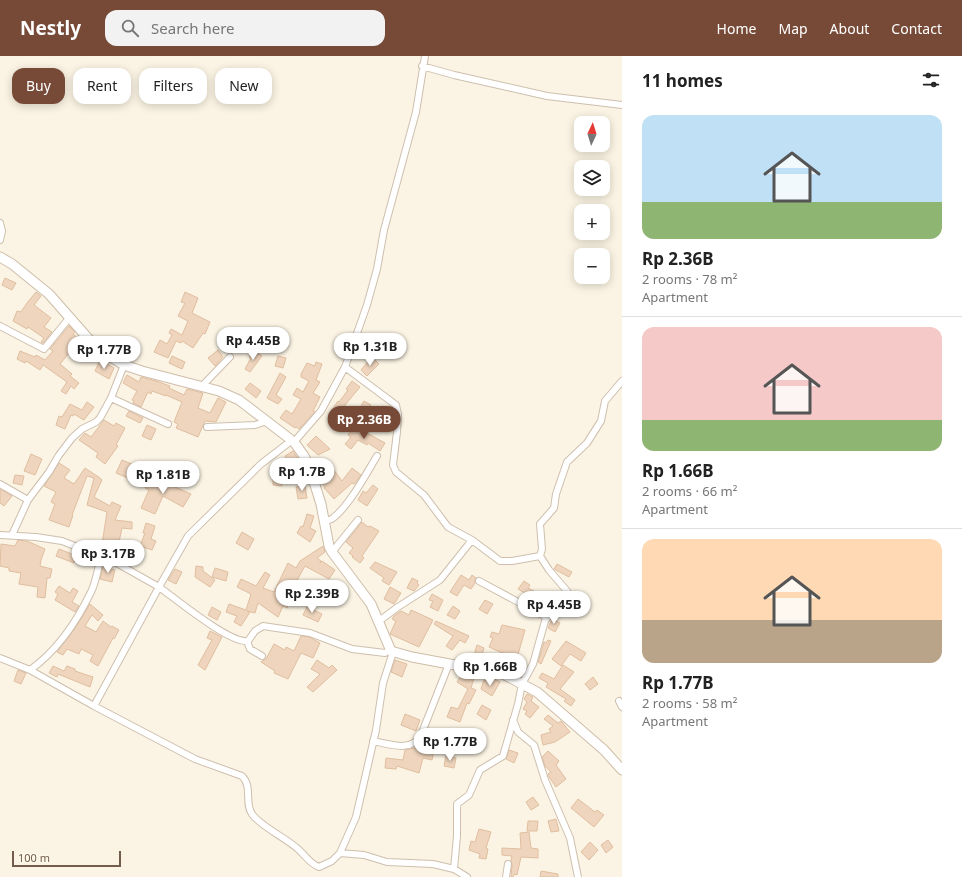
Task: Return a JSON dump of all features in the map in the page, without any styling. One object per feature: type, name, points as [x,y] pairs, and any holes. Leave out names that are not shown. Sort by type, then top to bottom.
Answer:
[{"type":"street","points":[[94,706],[188,536],[261,464],[292,441],[317,416],[345,367],[373,286],[384,230],[416,112],[422,66],[425,56]]},
{"type":"street","points":[[422,66],[454,75],[547,96],[622,106]]},
{"type":"street","points":[[0,222],[2,231],[0,240]]},
{"type":"street","points":[[0,257],[38,285],[70,317],[93,344],[124,364],[155,375],[219,391],[239,400],[292,441],[304,456],[309,466],[321,504],[332,552],[371,604],[392,651],[383,683],[380,709],[356,817],[340,853],[326,865],[320,867],[316,866],[291,843],[260,822],[252,814],[249,806],[248,787],[242,776],[195,759],[94,706],[30,670],[0,658]]},
{"type":"street","points":[[0,326],[44,348],[70,317]]},
{"type":"street","points":[[201,387],[230,357]]},
{"type":"street","points":[[12,535],[28,500],[72,438],[82,429],[99,420],[111,398],[124,364]]},
{"type":"street","points":[[345,367],[396,405],[398,414],[393,465],[396,472],[424,495],[448,527],[472,540],[500,560],[512,562],[540,556]]},
{"type":"street","points":[[454,869],[458,836],[457,804],[469,795],[480,770],[502,756],[518,704],[522,684],[533,664],[546,617],[564,600],[568,594],[540,556],[542,549],[540,524],[554,508],[556,494],[567,462],[587,443],[603,416],[605,401],[622,381]]},
{"type":"street","points":[[111,398],[168,424]]},
{"type":"street","points":[[206,427],[255,425],[267,421]]},
{"type":"street","points":[[324,520],[332,519],[343,508],[377,456]]},
{"type":"street","points":[[0,484],[28,500]]},
{"type":"street","points":[[332,552],[358,520]]},
{"type":"street","points":[[0,535],[46,538],[62,541],[113,561],[159,587],[217,630],[231,637],[247,641]]},
{"type":"street","points":[[379,622],[398,607],[440,580],[472,540]]},
{"type":"street","points":[[30,670],[42,662],[58,645],[76,619],[91,592],[101,556]]},
{"type":"street","points":[[479,581],[546,617]]},
{"type":"street","points":[[247,641],[258,628],[263,626],[310,632],[352,649],[384,653],[392,651],[502,674],[538,692],[604,750],[622,770]]},
{"type":"street","points":[[247,641],[250,649],[262,656]]},
{"type":"street","points":[[373,741],[405,746],[413,745],[417,742],[449,664]]},
{"type":"street","points":[[513,720],[518,732],[534,745],[545,780],[570,838],[578,877]]},
{"type":"street","points":[[340,853],[364,855],[387,862],[433,864],[454,869],[468,877]]},
{"type":"street","points":[[506,877],[508,864]]},
{"type":"building","points":[[5,278],[16,283],[12,290],[2,285]]},
{"type":"building","points":[[36,292],[41,296],[34,305],[51,318],[44,327],[52,332],[43,343],[41,342],[44,338],[28,327],[27,329],[13,321],[17,311],[21,312]]},
{"type":"building","points":[[185,292],[198,298],[192,313],[210,322],[205,334],[203,333],[193,348],[182,341],[181,343],[176,341],[168,358],[154,352],[160,340],[167,344],[172,335],[169,333],[171,329],[182,335],[188,321],[178,316],[185,303],[181,302]]},
{"type":"building","points":[[69,326],[75,332],[73,334],[79,339],[78,340],[91,351],[85,358],[73,348],[60,364],[72,374],[70,376],[79,383],[74,389],[71,386],[66,394],[61,391],[67,382],[43,365],[40,370],[26,361],[25,363],[17,359],[20,351],[35,357],[36,355],[45,360],[53,351],[50,349]]},
{"type":"building","points":[[218,350],[223,357],[215,366],[208,358]]},
{"type":"building","points":[[254,350],[262,356],[250,372],[245,369],[251,358],[249,357]]},
{"type":"building","points":[[172,356],[185,362],[182,369],[169,363]]},
{"type":"building","points":[[278,356],[286,358],[283,368],[275,366]]},
{"type":"building","points":[[372,357],[379,364],[367,376],[361,370]]},
{"type":"building","points":[[100,360],[114,368],[109,379],[95,371]]},
{"type":"building","points":[[316,362],[322,364],[316,380],[320,382],[313,393],[320,397],[313,411],[315,412],[299,429],[296,427],[295,428],[280,418],[286,410],[292,414],[301,399],[293,395],[297,388],[303,392],[309,381],[301,377],[301,374],[307,363],[315,366]]},
{"type":"building","points":[[280,373],[286,377],[276,395],[282,399],[278,404],[267,398]]},
{"type":"building","points":[[127,375],[139,382],[141,377],[156,381],[170,386],[169,388],[184,395],[187,389],[203,393],[198,408],[210,413],[218,398],[226,402],[216,422],[205,421],[198,437],[176,428],[178,424],[174,422],[182,402],[152,391],[151,394],[148,392],[141,407],[133,403],[134,401],[132,400],[137,391],[123,383]]},
{"type":"building","points":[[352,381],[360,387],[345,407],[358,414],[354,423],[332,410],[348,390],[346,389]]},
{"type":"building","points":[[250,383],[261,391],[256,398],[245,389]]},
{"type":"building","points":[[364,401],[371,405],[368,409],[382,417],[376,427],[371,424],[373,420],[358,411]]},
{"type":"building","points":[[87,402],[94,407],[84,420],[74,414],[73,416],[71,415],[65,429],[56,425],[59,416],[62,417],[70,404],[82,410]]},
{"type":"building","points":[[129,411],[143,418],[140,423],[126,416]]},
{"type":"building","points":[[104,420],[114,426],[116,423],[125,428],[116,445],[118,446],[105,464],[96,457],[98,453],[79,440],[85,433],[91,437]]},
{"type":"building","points":[[147,425],[156,429],[151,440],[142,436]]},
{"type":"building","points":[[352,429],[363,436],[365,432],[385,443],[380,451],[368,443],[367,445],[358,440],[351,449],[345,444],[351,437],[348,435]]},
{"type":"building","points":[[316,436],[330,449],[318,455],[307,445]]},
{"type":"building","points":[[293,451],[301,464],[292,468],[285,456]]},
{"type":"building","points":[[31,454],[42,459],[35,475],[24,471]]},
{"type":"building","points":[[122,460],[134,465],[128,478],[116,473]]},
{"type":"building","points":[[327,461],[342,481],[352,468],[361,475],[354,484],[352,483],[334,499],[324,488],[325,487],[320,480],[316,468]]},
{"type":"building","points":[[59,463],[70,470],[64,478],[74,484],[85,468],[100,478],[102,480],[94,497],[110,506],[112,502],[121,506],[115,520],[132,522],[132,529],[122,528],[118,547],[102,544],[107,512],[87,505],[94,478],[87,476],[69,527],[49,520],[55,504],[51,502],[56,492],[44,486]]},
{"type":"building","points":[[273,474],[282,474],[282,486],[273,485]]},
{"type":"building","points":[[15,475],[24,476],[22,485],[13,483]]},
{"type":"building","points":[[150,476],[191,494],[183,507],[163,496],[155,514],[141,508],[149,490],[145,488]]},
{"type":"building","points":[[373,485],[378,489],[367,506],[358,500],[363,491],[366,493]]},
{"type":"building","points":[[305,486],[307,498],[298,499],[296,487]]},
{"type":"building","points":[[0,489],[12,496],[4,506],[0,503]]},
{"type":"building","points":[[307,514],[314,516],[310,528],[316,531],[310,542],[297,533],[301,526],[303,527]]},
{"type":"building","points":[[362,522],[368,527],[370,526],[379,531],[362,556],[364,558],[360,563],[349,553],[353,548],[346,542]]},
{"type":"building","points":[[146,523],[155,526],[151,539],[156,541],[152,550],[140,546],[145,533],[143,533]]},
{"type":"building","points":[[242,532],[254,539],[248,550],[236,543]]},
{"type":"building","points":[[18,540],[27,541],[45,549],[40,566],[52,569],[50,578],[47,578],[45,598],[37,597],[38,587],[19,584],[21,573],[9,571],[9,568],[0,566],[1,544],[15,546]]},
{"type":"building","points":[[323,546],[325,552],[317,558],[321,561],[320,563],[322,561],[335,570],[329,579],[305,566],[295,584],[297,584],[287,608],[283,606],[278,617],[258,603],[255,613],[247,611],[250,612],[241,626],[234,622],[237,616],[226,612],[229,604],[246,610],[251,594],[237,587],[241,579],[256,586],[265,572],[270,575],[263,588],[274,592],[288,563],[296,568],[300,561]]},
{"type":"building","points":[[126,548],[138,551],[135,563],[123,561]]},
{"type":"building","points":[[59,549],[77,556],[74,563],[56,556]]},
{"type":"building","points":[[375,562],[397,572],[389,585],[382,581],[384,578],[370,568]]},
{"type":"building","points":[[557,564],[572,572],[569,577],[554,569]]},
{"type":"building","points":[[196,566],[203,567],[203,571],[215,580],[210,587],[195,577]]},
{"type":"building","points":[[103,567],[115,570],[112,582],[100,579]]},
{"type":"building","points":[[215,568],[228,572],[226,581],[212,577]]},
{"type":"building","points":[[175,569],[182,572],[176,584],[168,580]]},
{"type":"building","points":[[461,575],[469,580],[472,575],[476,578],[471,589],[464,585],[457,596],[450,592]]},
{"type":"building","points":[[412,578],[418,581],[417,583],[419,585],[414,591],[407,588]]},
{"type":"building","points":[[524,581],[530,585],[528,588],[541,595],[538,601],[518,589]]},
{"type":"building","points":[[59,586],[70,593],[73,588],[78,591],[72,602],[79,606],[75,612],[55,600],[58,594],[55,592]]},
{"type":"building","points":[[390,587],[401,593],[394,604],[384,599]]},
{"type":"building","points":[[432,594],[443,600],[438,611],[430,607],[433,601],[429,600]]},
{"type":"building","points":[[581,594],[584,605],[576,608],[572,597]]},
{"type":"building","points":[[485,600],[493,604],[487,614],[479,609]]},
{"type":"building","points":[[90,604],[103,615],[98,621],[92,615],[85,626],[96,632],[103,621],[111,627],[112,626],[119,630],[98,666],[90,661],[93,655],[81,649],[79,654],[67,649],[63,655],[57,652],[76,627]]},
{"type":"building","points":[[453,606],[460,611],[455,619],[447,615]]},
{"type":"building","points":[[212,607],[221,612],[217,620],[208,615]]},
{"type":"building","points":[[307,607],[322,614],[318,622],[303,615]]},
{"type":"building","points":[[411,610],[433,620],[419,647],[390,634],[396,621],[392,619],[394,616],[401,611],[409,615]]},
{"type":"building","points":[[552,619],[560,623],[555,632],[548,628]]},
{"type":"building","points":[[436,621],[469,636],[465,643],[460,640],[452,650],[446,646],[453,636],[434,624]]},
{"type":"building","points":[[502,625],[525,630],[517,658],[519,658],[518,666],[508,664],[509,656],[489,647],[493,638],[490,637],[492,632],[499,634]]},
{"type":"building","points":[[210,631],[222,637],[205,670],[198,665],[212,640],[207,638]]},
{"type":"building","points":[[301,636],[309,637],[320,643],[313,658],[301,653],[288,679],[274,673],[275,671],[261,662],[266,659],[274,644],[285,650],[286,647],[294,651]]},
{"type":"building","points":[[548,640],[551,641],[541,664],[538,662],[544,642],[546,643]]},
{"type":"building","points":[[566,641],[586,653],[581,661],[570,654],[561,666],[552,659]]},
{"type":"building","points":[[477,645],[484,648],[481,658],[474,655]]},
{"type":"building","points":[[317,660],[329,668],[332,665],[337,670],[313,692],[307,687],[320,674],[311,669]]},
{"type":"building","points":[[395,660],[407,664],[402,677],[391,672]]},
{"type":"building","points":[[563,665],[574,672],[560,689],[575,700],[571,706],[564,701],[566,699],[546,687],[548,683],[539,678],[542,673],[554,679]]},
{"type":"building","points":[[53,666],[64,671],[67,666],[75,669],[75,671],[93,677],[90,687],[58,674],[57,677],[49,673]]},
{"type":"building","points":[[18,670],[26,673],[21,684],[14,681]]},
{"type":"building","points":[[463,673],[474,678],[471,688],[476,690],[469,704],[467,703],[460,722],[447,717],[451,707],[458,709],[468,689],[457,682]]},
{"type":"building","points":[[593,677],[598,684],[590,690],[585,684]]},
{"type":"building","points":[[493,678],[500,682],[492,696],[481,689],[484,680],[491,683]]},
{"type":"building","points":[[527,694],[533,697],[531,701],[539,707],[530,718],[525,714],[527,711],[523,709],[527,702],[524,699]]},
{"type":"building","points":[[482,705],[491,710],[486,720],[477,714]]},
{"type":"building","points":[[405,714],[420,720],[416,731],[401,725]]},
{"type":"building","points":[[548,715],[558,723],[561,721],[570,732],[555,742],[543,745],[541,735],[551,732],[549,729],[553,726],[544,719]]},
{"type":"building","points":[[414,748],[434,750],[432,760],[423,758],[419,773],[397,766],[396,769],[385,768],[386,758],[403,760],[405,750]]},
{"type":"building","points":[[509,750],[518,753],[514,763],[506,759]]},
{"type":"building","points":[[548,751],[559,761],[556,765],[566,779],[556,787],[549,777],[548,774],[551,772],[545,766],[542,757]]},
{"type":"building","points":[[446,756],[456,758],[454,768],[444,766]]},
{"type":"building","points":[[533,797],[539,805],[531,810],[526,802]]},
{"type":"building","points":[[578,799],[595,812],[597,810],[604,815],[594,827],[571,808]]},
{"type":"building","points":[[556,819],[559,831],[551,832],[548,821]]},
{"type":"building","points":[[528,821],[538,821],[537,831],[527,831]]},
{"type":"building","points":[[479,829],[491,832],[486,848],[488,849],[486,859],[479,858],[480,854],[469,850],[471,841],[475,842]]},
{"type":"building","points":[[529,832],[531,848],[538,849],[538,858],[521,857],[517,875],[514,874],[513,877],[511,877],[512,856],[502,855],[502,848],[521,849],[520,833]]},
{"type":"building","points":[[608,840],[613,847],[606,853],[601,845]]},
{"type":"building","points":[[590,842],[598,850],[589,860],[581,852]]},
{"type":"building","points":[[541,871],[558,874],[558,877],[540,877]]}]
